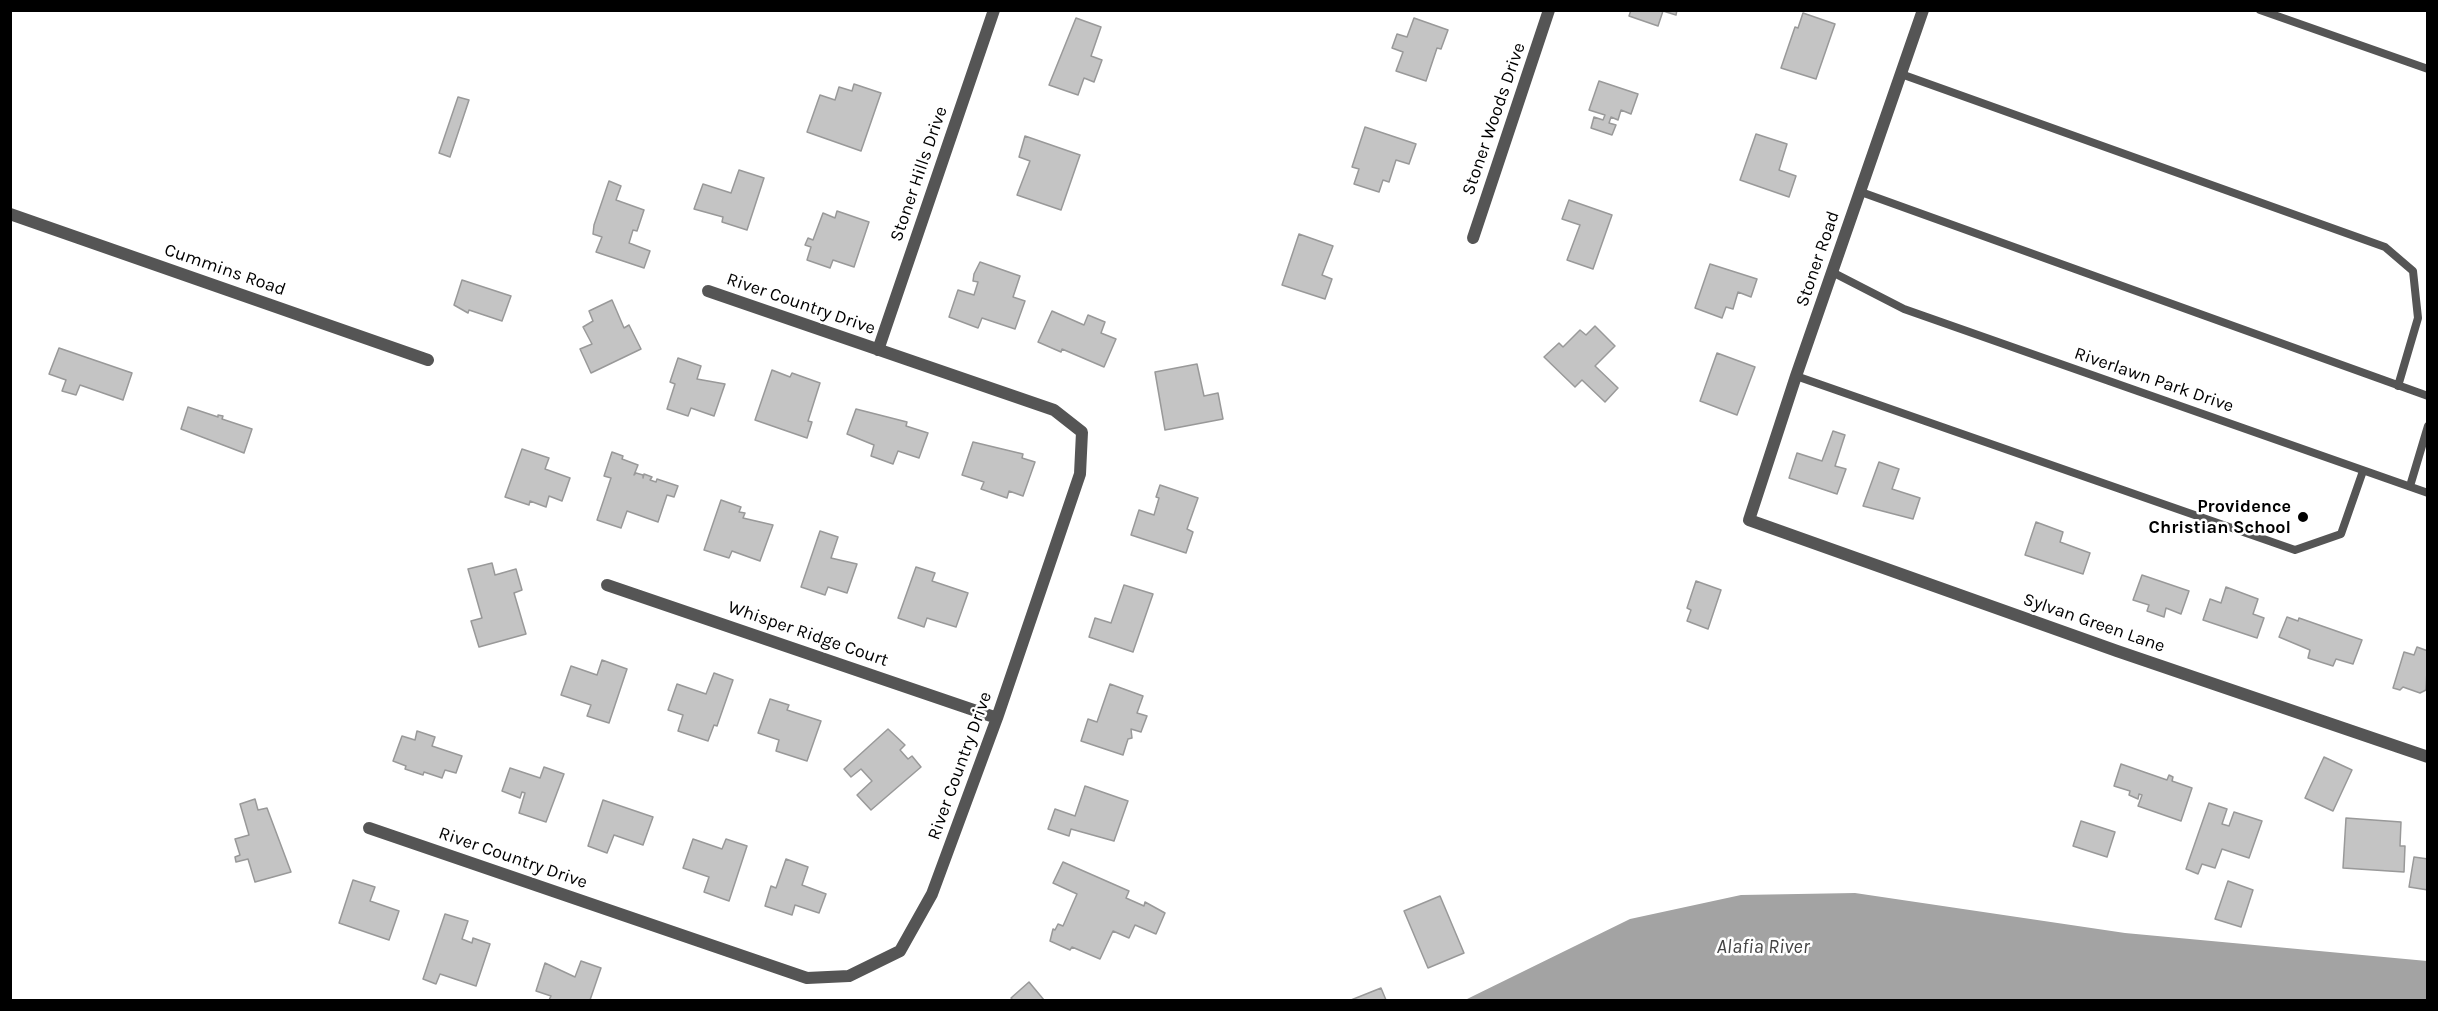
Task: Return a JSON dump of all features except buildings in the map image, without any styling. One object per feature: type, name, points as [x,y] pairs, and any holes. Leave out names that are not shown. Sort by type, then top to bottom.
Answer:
[{"type":"street","name":"Stoner Hills Drive","points":[[878,350],[994,10]]},
{"type":"street","name":"Stoner Woods Drive","points":[[1473,238],[1549,10]]},
{"type":"street","name":"Stoner Road","points":[[1749,520],[1796,376],[1923,10]]},
{"type":"street","name":"Cummins Road","points":[[10,214],[428,360]]},
{"type":"street","name":"River Country Drive","points":[[369,828],[807,978],[849,976],[900,951],[932,894],[997,718],[1080,474],[1082,432],[1054,410],[708,291]]},
{"type":"street","name":"Sylvan Green Lane","points":[[1749,520],[2116,651],[2427,757]]},
{"type":"street","name":"Whisper Ridge Court","points":[[607,585],[997,718]]},
{"type":"lane","points":[[2260,10],[2427,69]]},
{"type":"lane","points":[[1901,74],[2385,247],[2413,271],[2418,318],[2398,386]]},
{"type":"lane","points":[[1861,192],[2427,396]]},
{"type":"lane","name":"Riverlawn Park Drive","points":[[1832,272],[1904,309],[2427,493]]},
{"type":"lane","points":[[1796,376],[2295,550],[2341,534],[2363,471]]},
{"type":"lane","points":[[2410,486],[2427,426]]},
{"type":"water","name":"Alafia River","points":[[1855,893],[2125,933],[2427,961],[2427,1000],[1465,1000],[1630,919],[1741,895]]},
{"type":"place","name":"Providence Christian School","points":[[2303,517]]}]
